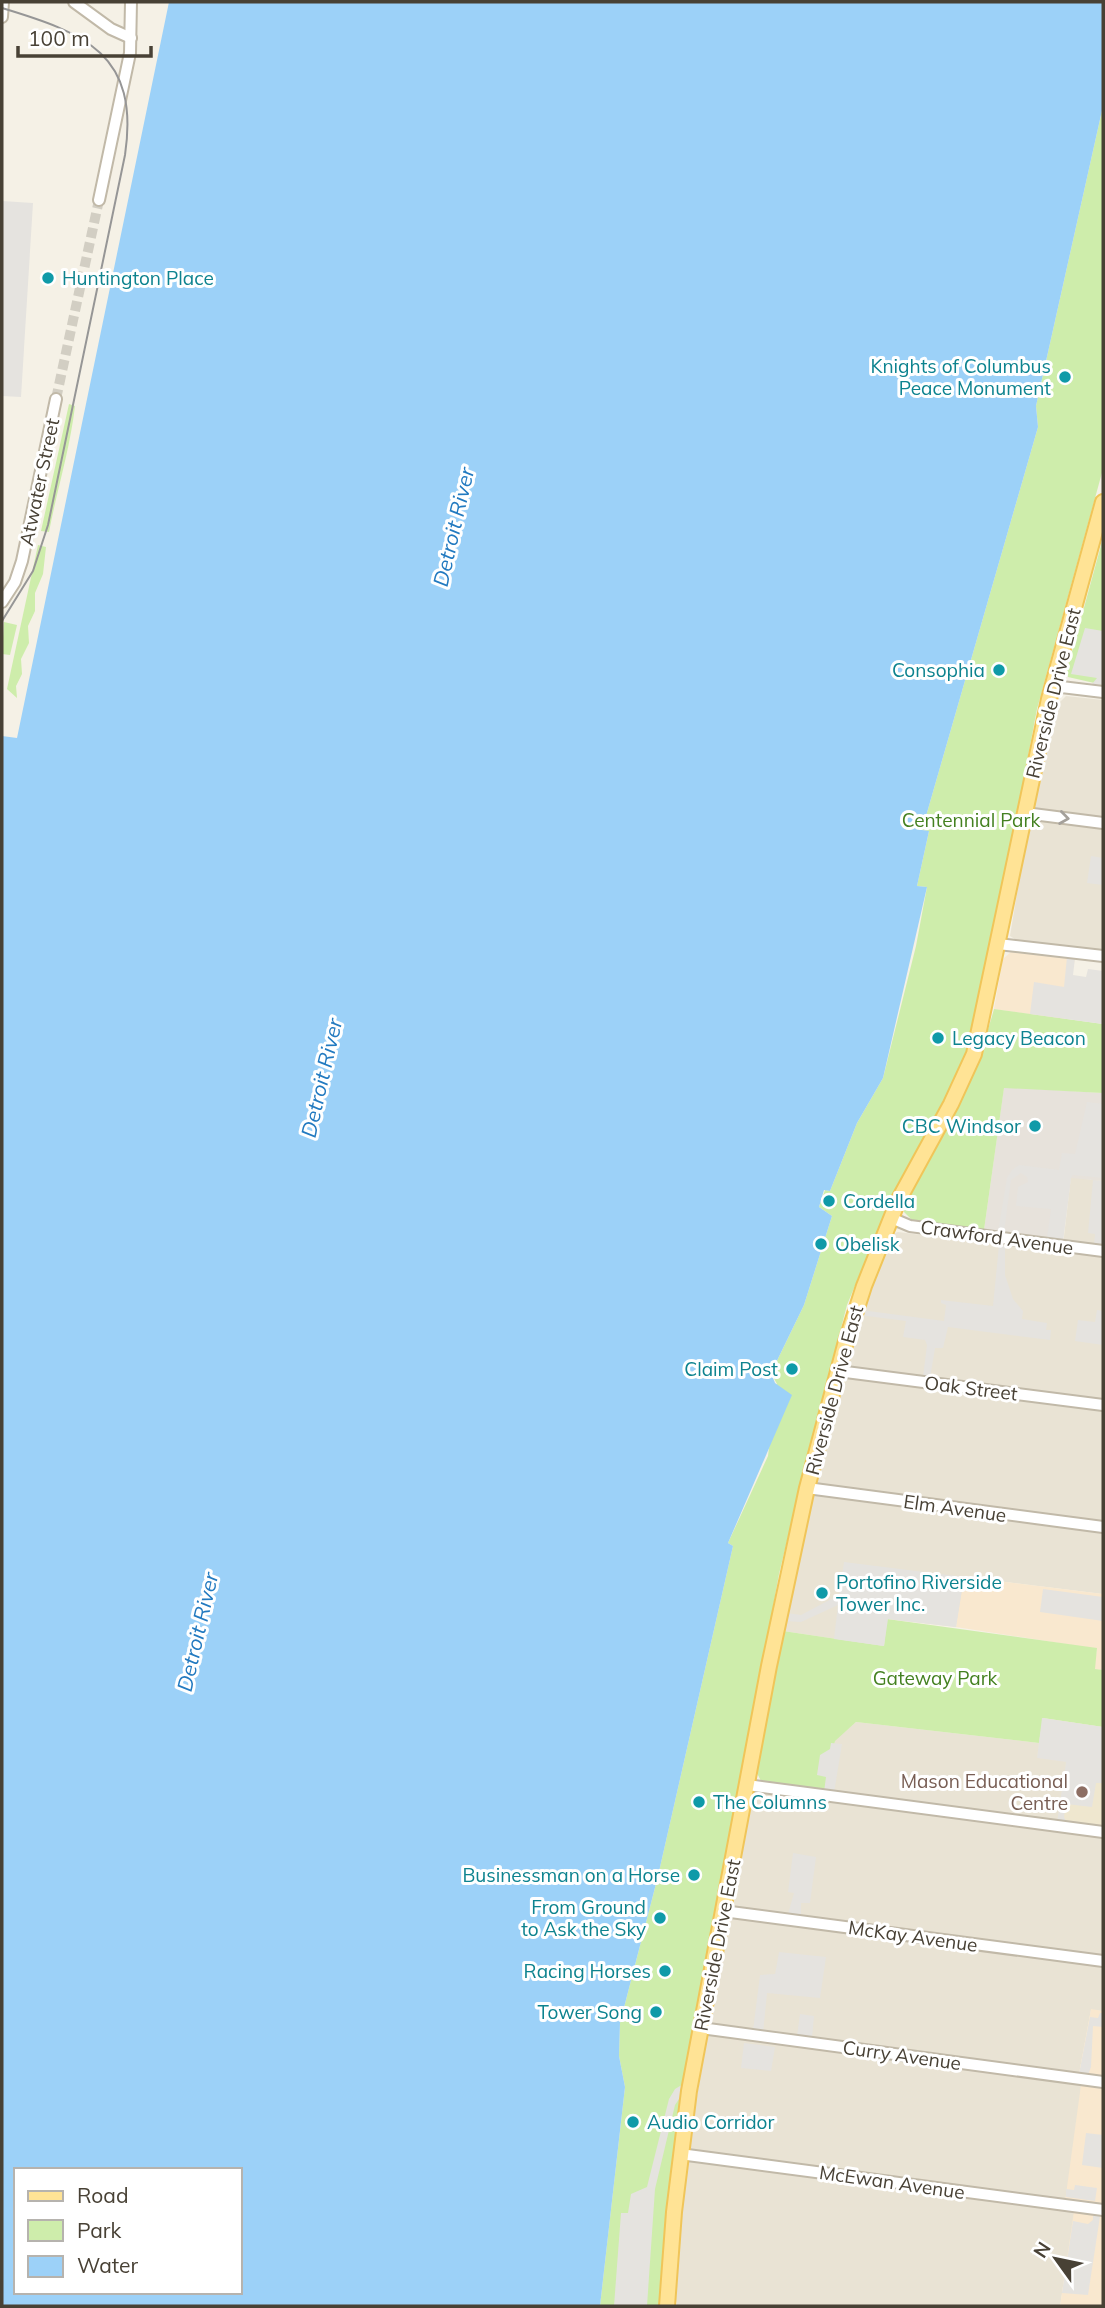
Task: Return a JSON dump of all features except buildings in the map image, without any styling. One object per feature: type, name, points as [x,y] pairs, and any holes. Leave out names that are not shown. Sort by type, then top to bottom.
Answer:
[{"type":"main road","name":"Riverside Drive East","points":[[667,2306],[680,2154],[701,2028],[807,1488],[863,1286],[891,1218],[959,1089],[974,1054],[1052,686],[1103,502]]},
{"type":"street","points":[[2,17],[4,2]]},
{"type":"street","points":[[74,2],[111,29],[131,38]]},
{"type":"street","points":[[99,201],[120,109],[131,38],[131,2]]},
{"type":"street","name":"Atwater Street","points":[[2,602],[15,582],[22,561],[57,399]]},
{"type":"street","points":[[1052,686],[1103,692]]},
{"type":"street","points":[[1025,813],[1103,823]]},
{"type":"street","points":[[998,944],[1103,956]]},
{"type":"street","name":"Crawford Avenue","points":[[891,1218],[910,1226],[1103,1251]]},
{"type":"street","name":"Oak Street","points":[[838,1371],[1103,1405]]},
{"type":"street","name":"Elm Avenue","points":[[807,1488],[1103,1527]]},
{"type":"street","points":[[747,1786],[1103,1832]]},
{"type":"street","name":"McKay Avenue","points":[[723,1911],[1103,1961]]},
{"type":"street","name":"Curry Avenue","points":[[701,2028],[1103,2082]]},
{"type":"street","name":"McEwan Avenue","points":[[680,2154],[1103,2210]]},
{"type":"shaded area","points":[[2,201],[33,203],[21,397],[2,396]]},
{"type":"shaded area","points":[[1085,628],[1103,631],[1103,685],[1092,684],[1097,678],[1071,674]]},
{"type":"shaded area","points":[[1066,696],[1103,700],[1103,951],[1018,941],[1010,936],[1028,827],[1059,703]]},
{"type":"shaded area","points":[[1091,856],[1103,858],[1103,885],[1087,883]]},
{"type":"shaded area","points":[[1012,951],[1075,958],[1064,1019],[994,1009],[1003,959]]},
{"type":"shaded area","points":[[1067,957],[1075,958],[1073,975],[1086,977],[1088,969],[1103,971],[1103,1024],[1030,1014],[1034,982],[1064,987]]},
{"type":"shaded area","points":[[1004,1087],[1103,1093],[1103,1181],[1071,1178],[1063,1240],[984,1230]]},
{"type":"shaded area","points":[[1087,1102],[1103,1104],[1103,1178],[1071,1177],[1063,1240],[1047,1238],[1051,1209],[1016,1206],[1018,1187],[1028,1182],[1027,1177],[1021,1173],[1011,1180],[1004,1232],[998,1232],[1007,1178],[1012,1170],[1019,1165],[1059,1170],[1062,1153],[1075,1154]]},
{"type":"shaded area","points":[[1071,1177],[1103,1181],[1103,1594],[965,1577],[956,1627],[888,1619],[884,1646],[783,1631],[811,1504],[861,1310],[892,1234],[898,1232],[1062,1253]]},
{"type":"shaded area","points":[[1093,1180],[1103,1181],[1103,1245],[1094,1244],[1095,1234],[1088,1233]]},
{"type":"shaded area","points":[[999,1245],[1005,1246],[1005,1275],[1013,1299],[1023,1311],[1022,1319],[1047,1323],[1046,1330],[1051,1330],[1050,1340],[948,1327],[943,1348],[935,1348],[930,1378],[923,1377],[927,1345],[925,1340],[903,1337],[906,1321],[859,1315],[861,1310],[944,1321],[946,1305],[941,1303],[941,1300],[993,1306]]},
{"type":"shaded area","points":[[1097,1310],[1103,1311],[1103,1345],[1075,1341],[1078,1320],[1095,1322]]},
{"type":"shaded area","points":[[844,1562],[964,1577],[956,1627],[888,1619],[884,1646],[834,1639],[838,1605],[801,1622],[785,1621],[787,1613],[801,1615],[839,1595]]},
{"type":"shaded area","points":[[964,1577],[1103,1594],[1103,1670],[1094,1669],[1097,1649],[956,1627]]},
{"type":"shaded area","points":[[1043,1589],[1103,1597],[1103,1621],[1040,1612]]},
{"type":"shaded area","name":"Mason Educational Centre","points":[[1042,1718],[1103,1727],[1103,1828],[1057,1822],[1066,1762],[1037,1758]]},
{"type":"shaded area","name":"Mason Educational Centre","points":[[1042,1718],[1103,1727],[1102,1783],[1096,1783],[1092,1807],[1066,1804],[1064,1817],[1067,1823],[1057,1822],[1066,1762],[1037,1758]]},
{"type":"shaded area","points":[[856,1722],[1039,1743],[1066,1762],[1103,1828],[1103,2011],[1091,2010],[1079,2074],[1081,2085],[1075,2210],[1060,2306],[677,2306],[675,2293],[689,2141],[750,1797],[755,1793],[822,1801],[835,1740]]},
{"type":"shaded area","points":[[831,1743],[842,1744],[834,1793],[824,1792],[826,1777],[817,1775],[820,1755],[830,1749]]},
{"type":"shaded area","points":[[793,1853],[816,1857],[810,1903],[801,1903],[801,1916],[788,1914],[794,1893],[788,1892]]},
{"type":"shaded area","points":[[779,1952],[826,1957],[820,1998],[767,1993],[763,2033],[753,2031],[760,1975],[775,1974]]},
{"type":"shaded area","points":[[1091,2009],[1103,2011],[1103,2306],[1060,2306],[1074,2211],[1064,2209],[1081,2085],[1079,2074]]},
{"type":"shaded area","points":[[1100,2013],[1103,2013],[1103,2027],[1093,2026],[1091,2067],[1088,2075],[1079,2074],[1090,2017],[1098,2018]]},
{"type":"shaded area","points":[[800,2014],[814,2016],[812,2038],[797,2036]]},
{"type":"shaded area","points":[[744,2043],[775,2047],[771,2071],[741,2068]]},
{"type":"shaded area","points":[[685,2083],[682,2101],[679,2099],[675,2105],[655,2189],[647,2306],[614,2306],[621,2213],[628,2213],[631,2194],[647,2187],[669,2099],[675,2089]]},
{"type":"shaded area","points":[[1086,2133],[1103,2135],[1103,2168],[1082,2165]]},
{"type":"shaded area","points":[[1075,2185],[1097,2188],[1095,2201],[1066,2197],[1066,2189],[1074,2190]]},
{"type":"shaded area","points":[[1093,2216],[1100,2216],[1088,2295],[1062,2293],[1073,2221],[1088,2224],[1093,2220]]},
{"type":"green space","name":"Centennial Park","points":[[1103,106],[1103,469],[1037,709],[980,1008],[965,1055],[947,1096],[893,1194],[847,1305],[799,1491],[779,1574],[734,1822],[662,2306],[600,2306],[625,2087],[619,2056],[620,2023],[658,1876],[733,1546],[728,1543],[768,1456],[777,1384],[771,1373],[804,1305],[832,1216],[819,1207],[825,1190],[830,1191],[857,1123],[883,1078],[916,946],[927,887],[917,886],[929,831],[922,830],[1038,427],[1036,406]]},
{"type":"green space","points":[[69,404],[75,406],[67,454],[49,532],[41,531]]},
{"type":"green space","points":[[1103,538],[1103,685],[1068,677],[1067,670]]},
{"type":"green space","points":[[38,545],[46,547],[43,574],[35,593],[35,611],[28,626],[29,643],[21,659],[22,674],[16,686],[17,698],[7,689]]},
{"type":"green space","points":[[4,622],[17,625],[10,655],[2,654]]},
{"type":"green space","points":[[994,1009],[1103,1024],[1103,1093],[1004,1088],[984,1230],[912,1220],[904,1212],[904,1206],[966,1086]]},
{"type":"green space","name":"Gateway Park","points":[[887,1619],[1097,1648],[1095,1669],[1103,1670],[1103,1727],[1043,1718],[1039,1743],[856,1722],[835,1741],[824,1792],[762,1783],[756,1771],[783,1631],[884,1646]]},
{"type":"water","name":"Detroit River","points":[[169,2],[1103,2],[1103,106],[1036,406],[1038,427],[922,830],[929,831],[917,886],[927,887],[883,1078],[857,1123],[830,1191],[824,1190],[819,1207],[832,1216],[804,1305],[771,1373],[775,1383],[792,1395],[728,1543],[733,1546],[658,1876],[620,2023],[619,2056],[625,2087],[600,2306],[2,2306],[2,736],[17,738]]},
{"type":"tunnel","points":[[56,399],[99,200]]},
{"type":"tram line","points":[[2,8],[58,27],[100,53],[115,71],[124,93],[127,121],[125,155],[48,525],[33,571],[2,621]]},
{"type":"place","name":"Huntington Place","points":[[48,278]]},
{"type":"place","name":"Knights of Columbus Peace Monument","points":[[1065,377]]},
{"type":"place","name":"Consophia","points":[[999,670]]},
{"type":"place","name":"Legacy Beacon","points":[[938,1038]]},
{"type":"place","name":"CBC Windsor","points":[[1035,1126]]},
{"type":"place","name":"Cordella","points":[[829,1201]]},
{"type":"place","name":"Obelisk","points":[[821,1244]]},
{"type":"place","name":"Claim Post","points":[[792,1369]]},
{"type":"place","name":"Portofino Riverside Tower Inc.","points":[[822,1593]]},
{"type":"place","name":"Mason Educational Centre","points":[[1082,1792]]},
{"type":"place","name":"The Columns","points":[[699,1802]]},
{"type":"place","name":"Businessman on a Horse","points":[[694,1875]]},
{"type":"place","name":"From Ground to Ask the Sky","points":[[660,1918]]},
{"type":"place","name":"Racing Horses","points":[[665,1971]]},
{"type":"place","name":"Tower Song","points":[[656,2012]]},
{"type":"place","name":"Audio Corridor","points":[[633,2122]]}]
